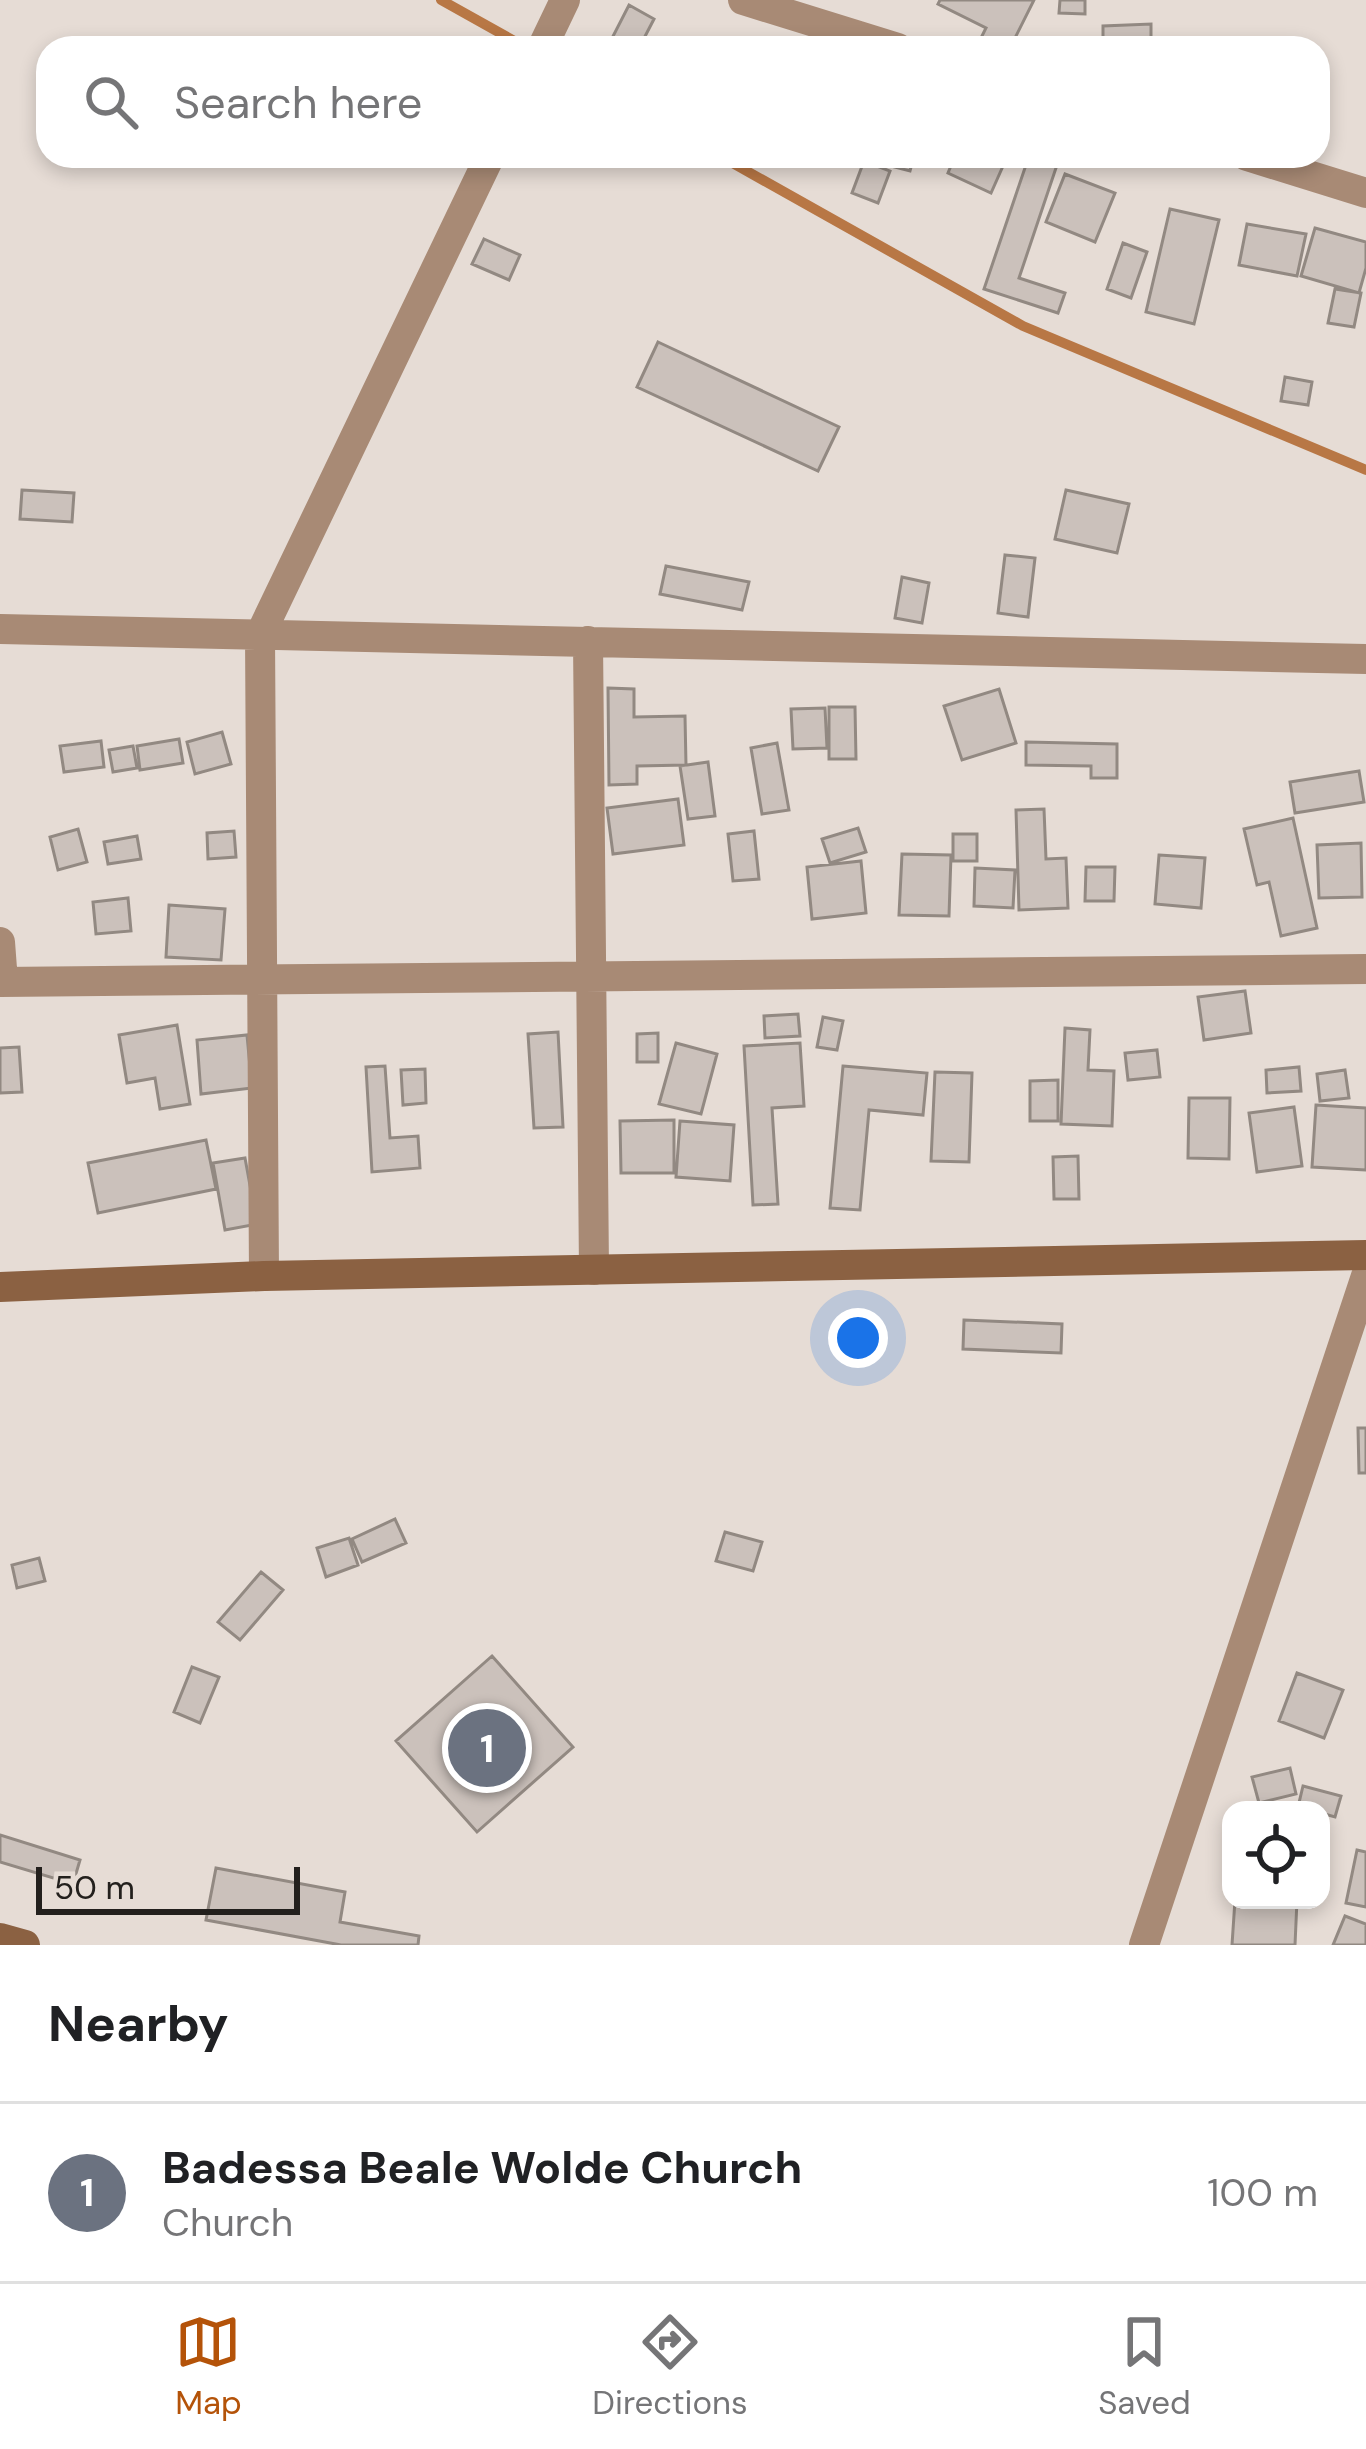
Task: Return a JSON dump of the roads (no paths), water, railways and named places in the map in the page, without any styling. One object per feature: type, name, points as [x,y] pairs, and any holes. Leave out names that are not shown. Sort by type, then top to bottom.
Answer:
[{"type":"street","points":[[743,0],[859,36]]},
{"type":"street","points":[[264,1276],[260,635],[484,168]]},
{"type":"street","points":[[1285,168],[1366,193]]},
{"type":"street","points":[[0,629],[1366,659]]},
{"type":"street","points":[[588,641],[595,1270]]},
{"type":"street","points":[[0,942],[2,982],[1366,969]]},
{"type":"street","points":[[0,1288],[264,1276],[1366,1255]]},
{"type":"street","points":[[1144,1945],[1366,1276]]},
{"type":"street","points":[[0,1938],[25,1945]]},
{"type":"waterway","points":[[441,0],[506,36]]},
{"type":"waterway","points":[[741,168],[1023,326],[1366,470]]},
{"type":"place","name":"Badessa Beale Wolde Church","points":[[487,1748]]}]
